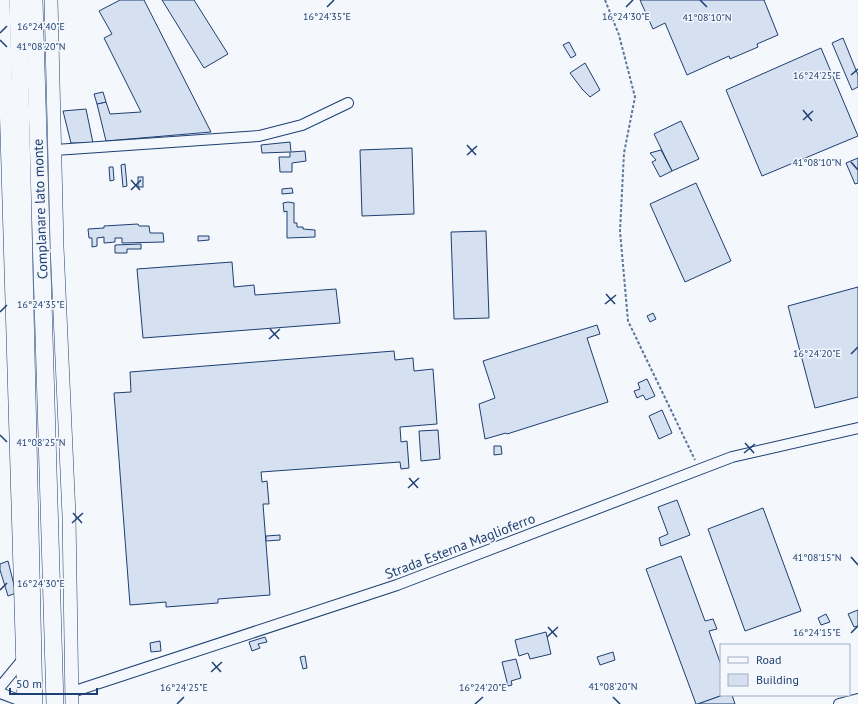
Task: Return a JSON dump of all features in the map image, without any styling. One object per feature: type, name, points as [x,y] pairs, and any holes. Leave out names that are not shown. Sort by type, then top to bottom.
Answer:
[{"type":"highway","points":[[18,0],[25,704]]},
{"type":"highway","points":[[34,0],[55,704]]},
{"type":"street","points":[[0,693],[25,704],[3,0]]},
{"type":"street","name":"Complanare lato monte","points":[[51,0],[57,255],[69,516],[72,698]]},
{"type":"street","points":[[55,150],[259,136],[302,125],[348,103]]},
{"type":"street","name":"Strada Esterna Maglioferro","points":[[72,698],[397,585],[732,457],[858,428]]},
{"type":"street","points":[[0,687],[24,658]]},
{"type":"street","points":[[839,704],[858,699]]},
{"type":"path","points":[[605,0],[620,36],[635,97],[624,153],[620,231],[628,321],[700,470]]},
{"type":"building","points":[[120,0],[144,0],[211,132],[106,141],[97,104],[106,102],[110,114],[141,112],[104,38],[112,34],[99,11]]},
{"type":"building","points":[[162,0],[194,0],[228,54],[204,68]]},
{"type":"building","points":[[640,0],[764,0],[778,35],[757,44],[758,47],[730,59],[729,56],[687,75],[665,23],[653,29]]},
{"type":"building","points":[[843,38],[858,75],[858,87],[852,90],[832,43]]},
{"type":"building","points":[[569,42],[576,55],[571,58],[563,45]]},
{"type":"building","points":[[821,48],[858,136],[762,176],[726,90]]},
{"type":"building","points":[[585,63],[600,90],[590,97],[570,73]]},
{"type":"building","points":[[103,92],[106,102],[97,104],[94,94]]},
{"type":"building","points":[[86,109],[93,143],[71,143],[63,111]]},
{"type":"building","points":[[681,121],[699,159],[672,171],[654,134]]},
{"type":"building","points":[[290,142],[291,152],[305,151],[306,161],[292,163],[292,172],[280,172],[279,157],[290,157],[290,152],[262,153],[261,145]]},
{"type":"building","points":[[412,148],[414,214],[362,216],[360,150]]},
{"type":"building","points":[[661,150],[672,171],[660,177],[652,162],[656,160],[650,153]]},
{"type":"building","points":[[858,158],[858,183],[855,184],[846,163]]},
{"type":"building","points":[[125,164],[127,186],[123,187],[121,165]]},
{"type":"building","points":[[109,167],[113,167],[114,180],[110,181]]},
{"type":"building","points":[[138,177],[143,177],[143,187],[138,187]]},
{"type":"building","points":[[696,183],[731,261],[685,282],[650,204]]},
{"type":"building","points":[[292,188],[293,193],[282,194],[282,189]]},
{"type":"building","points":[[283,203],[294,203],[294,223],[297,223],[297,227],[315,230],[315,237],[287,238],[287,211],[284,212]]},
{"type":"building","points":[[138,224],[139,226],[149,226],[150,233],[163,233],[164,242],[122,243],[122,238],[115,238],[115,242],[104,243],[104,237],[97,238],[97,246],[92,247],[92,238],[89,238],[88,229],[104,228],[104,226]]},
{"type":"building","points":[[486,231],[489,318],[454,319],[451,232]]},
{"type":"building","points":[[198,236],[209,236],[209,240],[198,241]]},
{"type":"building","points":[[141,244],[141,249],[127,249],[127,253],[115,253],[115,245]]},
{"type":"building","points":[[232,262],[234,287],[254,285],[255,295],[336,289],[340,323],[143,338],[137,269]]},
{"type":"building","points":[[858,287],[858,397],[815,408],[788,306]]},
{"type":"building","points":[[653,313],[656,319],[650,322],[647,316]]},
{"type":"building","points":[[597,325],[600,334],[587,338],[608,402],[507,434],[485,439],[479,404],[495,398],[483,361]]},
{"type":"building","points":[[394,351],[395,360],[413,358],[414,371],[433,369],[437,424],[400,427],[401,442],[407,441],[409,468],[401,469],[400,462],[261,472],[262,482],[267,481],[269,504],[263,504],[270,595],[218,599],[218,603],[166,607],[166,602],[130,605],[114,393],[131,392],[130,372]]},
{"type":"building","points":[[647,379],[655,396],[646,400],[643,395],[637,398],[634,391],[640,389],[638,383]]},
{"type":"building","points":[[662,410],[672,433],[659,439],[649,416]]},
{"type":"building","points":[[438,430],[440,459],[421,461],[419,431]]},
{"type":"building","points":[[494,446],[501,446],[502,454],[494,455]]},
{"type":"building","points":[[677,500],[690,535],[661,546],[659,538],[668,534],[658,507]]},
{"type":"building","points":[[763,508],[801,611],[745,631],[708,529]]},
{"type":"building","points":[[280,535],[280,540],[266,541],[266,536]]},
{"type":"building","points":[[681,556],[705,621],[713,619],[717,629],[709,631],[720,662],[720,696],[696,704],[646,569]]},
{"type":"building","points":[[8,561],[16,593],[8,596],[0,570],[0,564]]},
{"type":"building","points":[[858,610],[858,626],[854,627],[848,614]]},
{"type":"building","points":[[826,614],[830,622],[821,625],[818,618]]},
{"type":"building","points":[[546,632],[551,654],[530,659],[528,653],[519,656],[515,640]]},
{"type":"building","points":[[265,637],[267,642],[258,644],[260,648],[252,651],[249,642]]},
{"type":"building","points":[[160,641],[161,651],[151,652],[150,643]]},
{"type":"building","points":[[613,652],[615,660],[600,665],[597,657]]},
{"type":"building","points":[[305,656],[307,668],[303,669],[300,657]]},
{"type":"building","points":[[516,659],[521,678],[511,681],[512,685],[508,686],[502,662]]},
{"type":"building","points":[[720,696],[732,696],[735,704],[698,704]]}]
